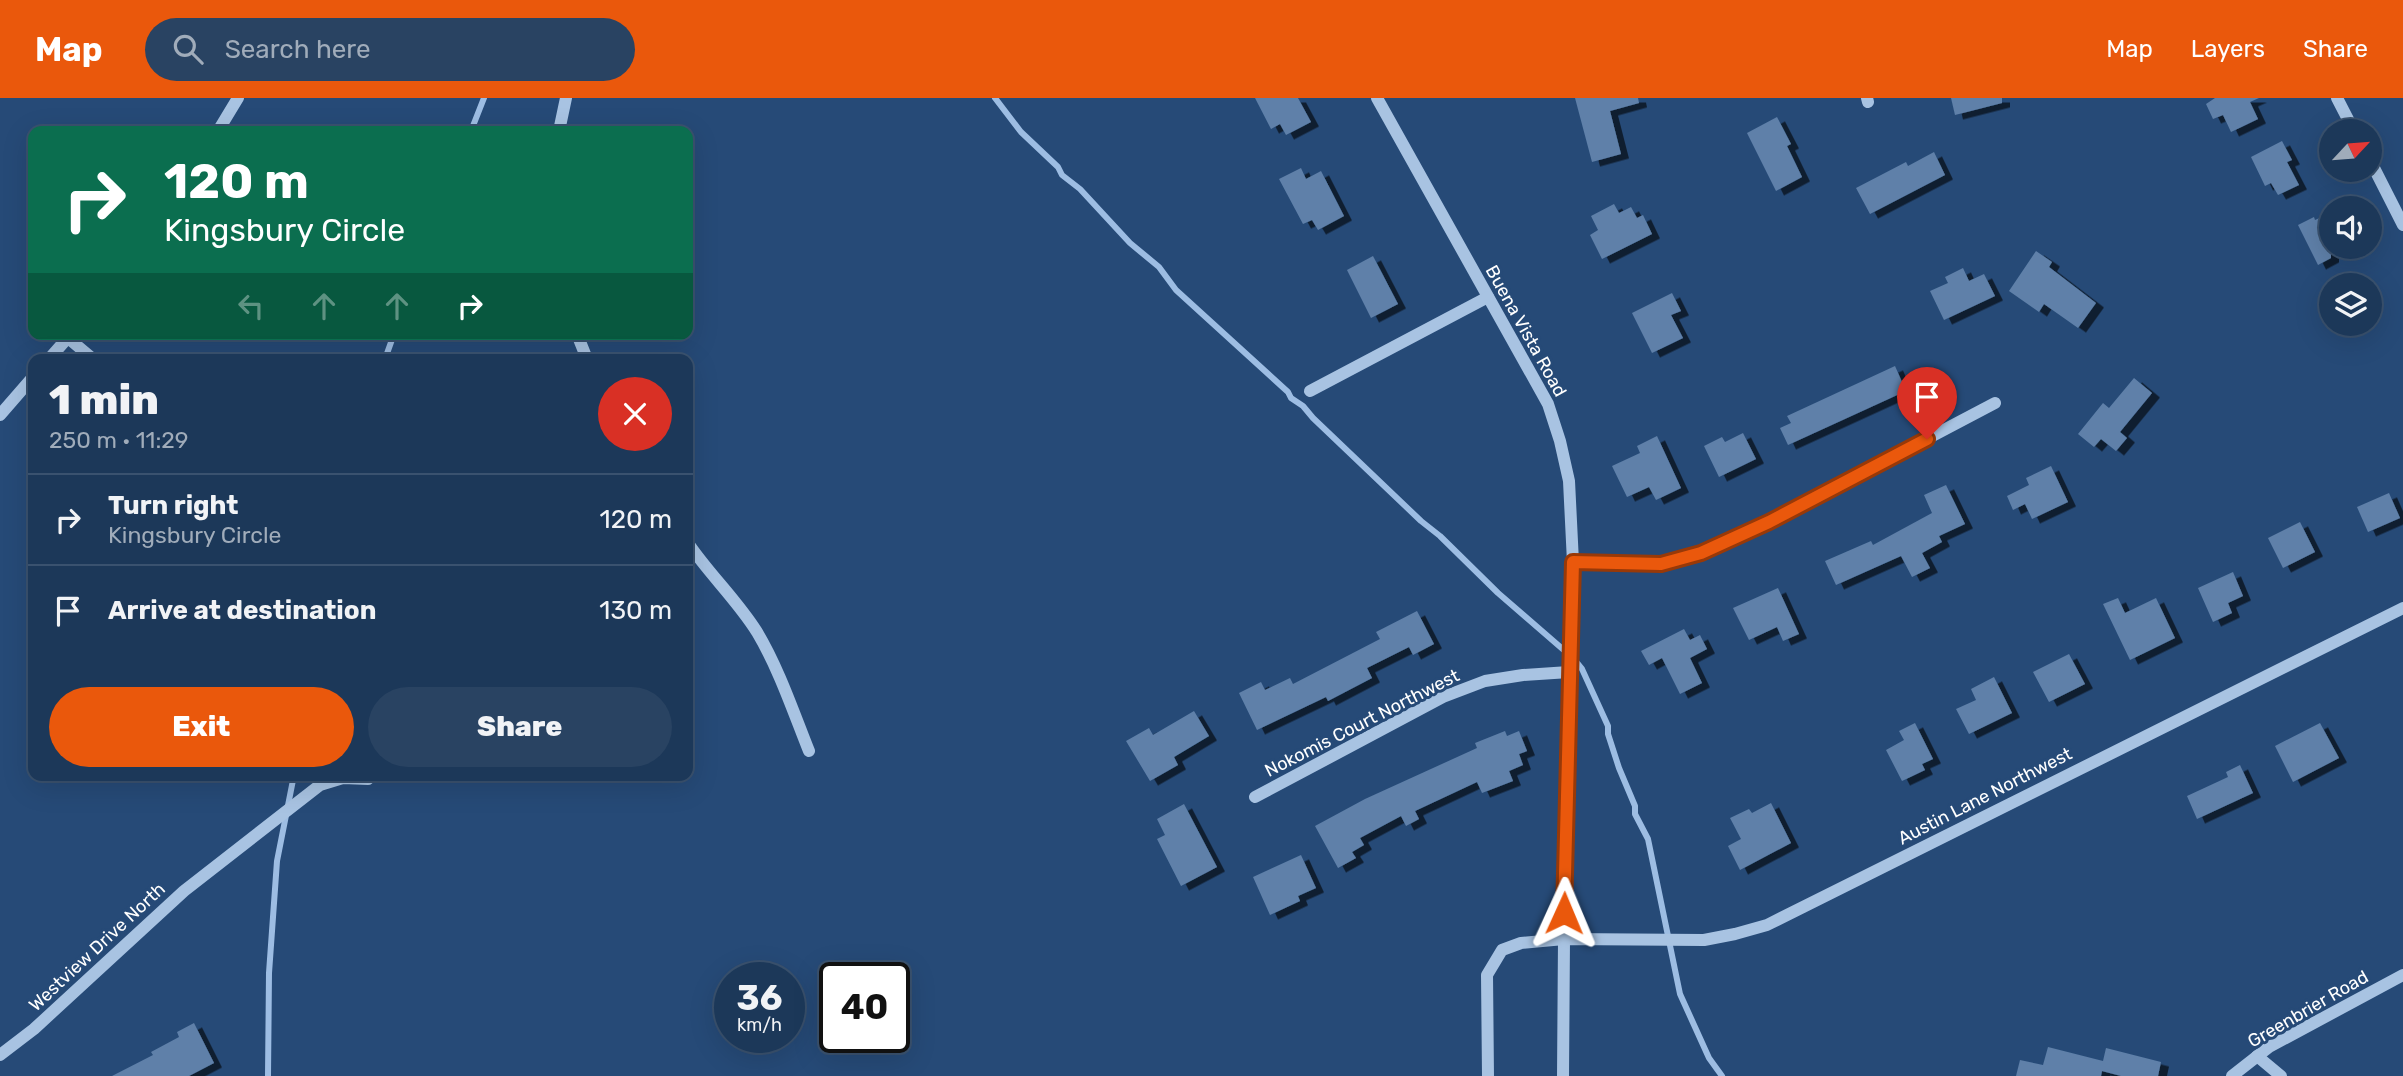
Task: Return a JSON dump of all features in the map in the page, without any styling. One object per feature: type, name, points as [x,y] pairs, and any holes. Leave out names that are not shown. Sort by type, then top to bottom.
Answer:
[{"type":"street","points":[[221,126],[238,98]]},
{"type":"street","points":[[560,126],[566,98]]},
{"type":"street","name":"Buena Vista Road","points":[[1377,98],[1548,404],[1569,481],[1573,562],[1563,1076]]},
{"type":"street","points":[[2337,98],[2348,119]]},
{"type":"street","points":[[2381,182],[2403,225]]},
{"type":"street","points":[[1310,391],[1488,297]]},
{"type":"street","points":[[53,354],[66,340]]},
{"type":"street","points":[[73,340],[88,354]]},
{"type":"street","points":[[0,415],[28,383]]},
{"type":"street","points":[[1573,562],[1661,564],[1701,553],[1769,522],[1995,403]]},
{"type":"street","points":[[693,549],[758,633],[809,751]]},
{"type":"street","name":"Austin Lane Northwest","points":[[1488,1076],[1487,975],[1502,950],[1521,943],[1564,939],[1704,940],[1767,925],[2403,608]]},
{"type":"street","name":"Nokomis Court Northwest","points":[[1255,797],[1443,697],[1485,681],[1569,672]]},
{"type":"street","name":"Westview Drive North","points":[[0,1055],[34,1029],[184,891],[320,785],[334,781]]},
{"type":"street","name":"Greenbrier Road","points":[[2232,1076],[2269,1047],[2403,975]]},
{"type":"street","points":[[2257,1056],[2281,1076]]},
{"type":"building","points":[[1255,98],[1298,98],[1311,122],[1286,135],[1280,124],[1271,129]]},
{"type":"building","points":[[1575,98],[1638,98],[1639,103],[1610,111],[1621,154],[1592,162]]},
{"type":"building","points":[[1951,98],[2002,98],[2002,103],[1955,115]]},
{"type":"building","points":[[2215,98],[2259,98],[2250,102],[2258,119],[2231,132],[2223,115],[2213,119],[2206,104]]},
{"type":"building","points":[[1777,117],[1791,144],[1787,146],[1802,177],[1776,191],[1747,133]]},
{"type":"building","points":[[2282,141],[2292,160],[2287,162],[2299,185],[2278,195],[2271,183],[2265,186],[2251,157]]},
{"type":"building","points":[[1934,152],[1945,175],[1870,214],[1856,188],[1906,162],[1908,166]]},
{"type":"building","points":[[1301,168],[1306,179],[1321,171],[1344,216],[1318,230],[1312,220],[1303,224],[1279,179]]},
{"type":"building","points":[[1614,204],[1619,213],[1631,207],[1637,218],[1643,215],[1652,234],[1602,259],[1590,235],[1598,230],[1591,216]]},
{"type":"building","points":[[2314,217],[2315,220],[2319,218],[2319,259],[2329,259],[2318,265],[2298,225]]},
{"type":"building","points":[[2036,251],[2052,262],[2049,267],[2096,303],[2078,328],[2044,304],[2039,312],[2009,291]]},
{"type":"building","points":[[1373,256],[1398,304],[1371,318],[1347,270]]},
{"type":"building","points":[[1963,268],[1969,281],[1984,274],[1995,296],[1944,320],[1930,291],[1948,283],[1945,277]]},
{"type":"building","points":[[1672,293],[1681,311],[1671,315],[1683,338],[1652,353],[1632,313]]},
{"type":"building","points":[[1895,366],[1906,391],[1788,445],[1780,428],[1791,423],[1787,416]]},
{"type":"building","points":[[2134,378],[2152,393],[2120,432],[2127,438],[2116,451],[2101,439],[2094,447],[2078,434],[2103,403],[2109,408]]},
{"type":"building","points":[[1743,433],[1756,459],[1719,477],[1704,446],[1722,437],[1725,442]]},
{"type":"building","points":[[1657,436],[1681,488],[1656,500],[1649,487],[1627,497],[1612,466],[1640,453],[1637,446]]},
{"type":"building","points":[[2051,466],[2068,502],[2032,519],[2025,504],[2013,510],[2007,496],[2029,485],[2026,478]]},
{"type":"building","points":[[1946,485],[1965,524],[1939,536],[1942,542],[1922,553],[1930,568],[1912,577],[1901,556],[1836,585],[1825,561],[1871,541],[1873,545],[1932,513],[1924,495]]},
{"type":"building","points":[[2389,493],[2400,518],[2368,532],[2357,507]]},
{"type":"building","points":[[2300,522],[2315,552],[2283,568],[2268,538]]},
{"type":"building","points":[[2233,572],[2243,596],[2228,603],[2232,613],[2213,622],[2198,588]]},
{"type":"building","points":[[1778,588],[1799,634],[1783,641],[1777,627],[1749,640],[1733,608]]},
{"type":"building","points":[[2118,598],[2125,613],[2156,598],[2175,638],[2130,660],[2103,604]]},
{"type":"building","points":[[1417,611],[1434,644],[1413,655],[1409,647],[1367,668],[1372,678],[1328,701],[1326,697],[1257,730],[1239,693],[1261,682],[1265,690],[1290,678],[1293,684],[1380,639],[1376,632]]},
{"type":"building","points":[[1684,629],[1690,640],[1700,635],[1707,649],[1690,658],[1702,683],[1680,694],[1662,658],[1649,665],[1641,651]]},
{"type":"building","points":[[2069,654],[2085,684],[2049,702],[2033,672]]},
{"type":"building","points":[[1994,677],[2012,713],[1969,734],[1956,709],[1976,700],[1971,689]]},
{"type":"building","points":[[1194,711],[1209,736],[1174,757],[1178,765],[1150,781],[1126,741],[1149,728],[1153,735]]},
{"type":"building","points":[[1915,723],[1933,759],[1922,764],[1925,770],[1902,781],[1886,750],[1904,740],[1899,731]]},
{"type":"building","points":[[2320,723],[2339,758],[2293,782],[2275,746]]},
{"type":"building","points":[[1505,731],[1507,736],[1519,731],[1527,751],[1519,754],[1523,765],[1509,771],[1513,781],[1482,793],[1477,782],[1415,811],[1419,819],[1406,826],[1401,816],[1360,838],[1364,845],[1352,852],[1356,858],[1338,868],[1315,826],[1365,799],[1477,748],[1475,743]]},
{"type":"building","points":[[2240,765],[2253,793],[2197,819],[2187,796],[2228,777],[2226,772]]},
{"type":"building","points":[[1771,803],[1791,843],[1740,870],[1728,846],[1741,839],[1730,818],[1749,809],[1752,813]]},
{"type":"building","points":[[1184,804],[1217,867],[1181,886],[1157,839],[1165,835],[1157,819]]},
{"type":"building","points":[[1301,855],[1316,888],[1298,896],[1300,901],[1270,915],[1253,877]]},
{"type":"building","points":[[194,1023],[214,1063],[189,1076],[112,1076],[153,1055],[151,1052],[179,1037],[177,1032]]},
{"type":"building","points":[[2048,1047],[2103,1061],[2106,1048],[2161,1062],[2158,1076],[2121,1076],[2102,1071],[2101,1076],[2016,1076],[2020,1060],[2043,1065]]},
{"type":"waterway","points":[[473,126],[484,98]]},
{"type":"waterway","points":[[995,98],[1021,132],[1058,167],[1062,175],[1080,189],[1130,243],[1159,267],[1176,290],[1582,669],[1608,726],[1608,734],[1635,806],[1635,814],[1648,839],[1680,994],[1709,1058],[1722,1076]]},
{"type":"waterway","points":[[387,354],[392,340]]},
{"type":"waterway","points":[[268,1076],[269,973],[277,861],[293,781]]},
{"type":"route","points":[[1564,913],[1573,562],[1661,564],[1701,553],[1769,522],[1927,439]]}]
